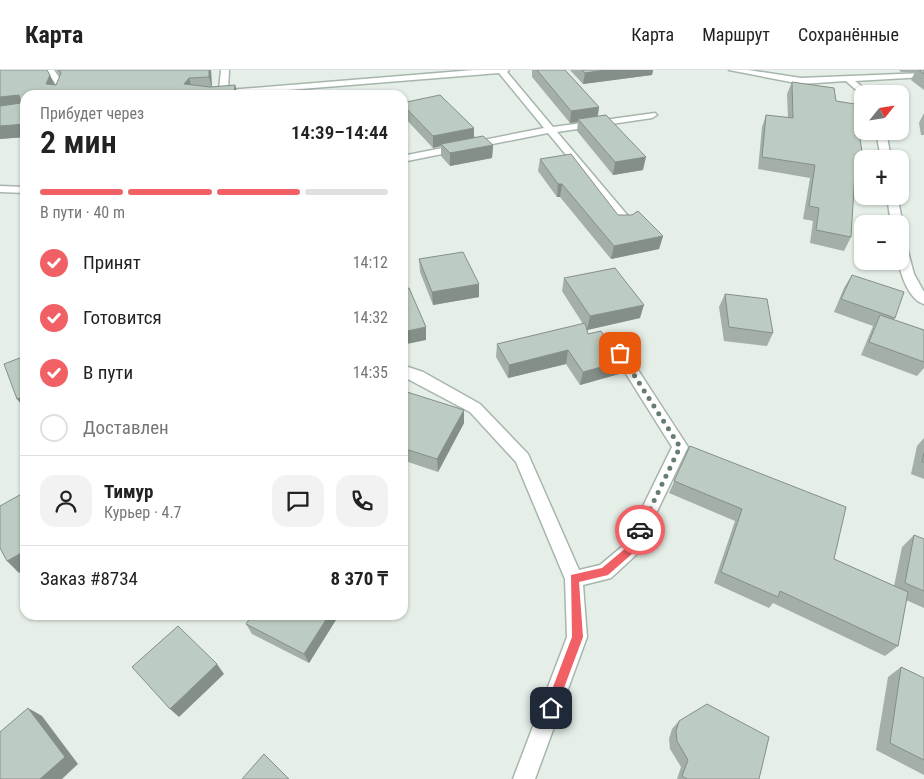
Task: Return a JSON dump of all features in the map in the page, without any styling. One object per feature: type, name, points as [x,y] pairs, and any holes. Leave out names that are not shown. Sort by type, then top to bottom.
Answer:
[{"type":"street","points":[[50,70],[61,86],[59,90]]},
{"type":"street","points":[[223,90],[225,70]]},
{"type":"street","points":[[247,90],[504,70],[549,130],[628,223]]},
{"type":"street","points":[[733,70],[801,81],[924,75]]},
{"type":"street","points":[[801,81],[808,70]]},
{"type":"street","points":[[849,80],[855,85]]},
{"type":"street","points":[[408,158],[549,130],[652,115]]},
{"type":"street","points":[[0,188],[20,190]]},
{"type":"street","points":[[905,270],[914,289],[924,300]]},
{"type":"street","points":[[574,578],[605,572],[630,550],[680,447],[620,353]]},
{"type":"street","points":[[408,372],[475,408],[522,458],[574,578],[577,637],[524,779]]},
{"type":"building","points":[[0,70],[47,70],[50,75],[46,84],[56,85],[61,73],[59,70],[209,70],[209,77],[189,78],[184,84],[210,87],[235,85],[234,90],[20,90],[20,99],[19,95],[0,97]]},
{"type":"building","points":[[537,70],[565,70],[599,107],[571,111]]},
{"type":"building","points":[[582,70],[605,70],[585,73]]},
{"type":"building","points":[[792,82],[834,88],[836,101],[854,104],[854,140],[860,140],[862,150],[854,150],[851,237],[816,230],[819,208],[809,206],[815,165],[762,157],[766,115],[793,118]]},
{"type":"building","points":[[440,95],[474,128],[433,136],[408,110],[408,102]]},
{"type":"building","points":[[20,103],[20,124],[0,126],[0,106]]},
{"type":"building","points":[[606,115],[646,157],[615,162],[578,119]]},
{"type":"building","points":[[483,136],[493,145],[450,153],[441,144]]},
{"type":"building","points":[[571,154],[618,215],[632,215],[638,211],[663,236],[614,246],[562,184],[558,184],[540,159]]},
{"type":"building","points":[[463,252],[479,284],[432,292],[419,259]]},
{"type":"building","points":[[615,268],[644,305],[590,316],[564,278]]},
{"type":"building","points":[[852,275],[904,292],[895,318],[841,299]]},
{"type":"building","points":[[409,288],[426,327],[408,331]]},
{"type":"building","points":[[725,294],[767,299],[773,333],[729,327]]},
{"type":"building","points":[[880,315],[924,330],[924,362],[869,342]]},
{"type":"building","points":[[585,323],[588,334],[601,331],[623,361],[583,372],[568,350],[509,365],[497,344]]},
{"type":"building","points":[[20,358],[20,398],[17,399],[4,364]]},
{"type":"building","points":[[408,392],[464,410],[437,459],[408,450]]},
{"type":"building","points":[[690,446],[846,507],[834,559],[908,592],[898,646],[780,591],[778,597],[721,572],[742,509],[674,481]]},
{"type":"building","points":[[20,495],[20,554],[7,561],[0,548],[0,506]]},
{"type":"building","points":[[914,535],[924,539],[924,591],[905,583]]},
{"type":"building","points":[[249,620],[326,620],[304,654],[246,624]]},
{"type":"building","points":[[178,626],[217,664],[170,709],[132,667]]},
{"type":"building","points":[[901,667],[924,678],[924,760],[890,743]]},
{"type":"building","points":[[707,704],[769,737],[759,779],[687,779],[682,776],[688,760],[677,741],[676,731],[679,721]]},
{"type":"building","points":[[28,708],[65,757],[40,779],[0,779],[0,732]]},
{"type":"building","points":[[264,754],[289,779],[242,779]]},
{"type":"way so far","points":[[620,353],[680,447],[640,530]]},
{"type":"route","points":[[551,708],[577,637],[574,578],[605,572],[630,550],[640,530]]}]
